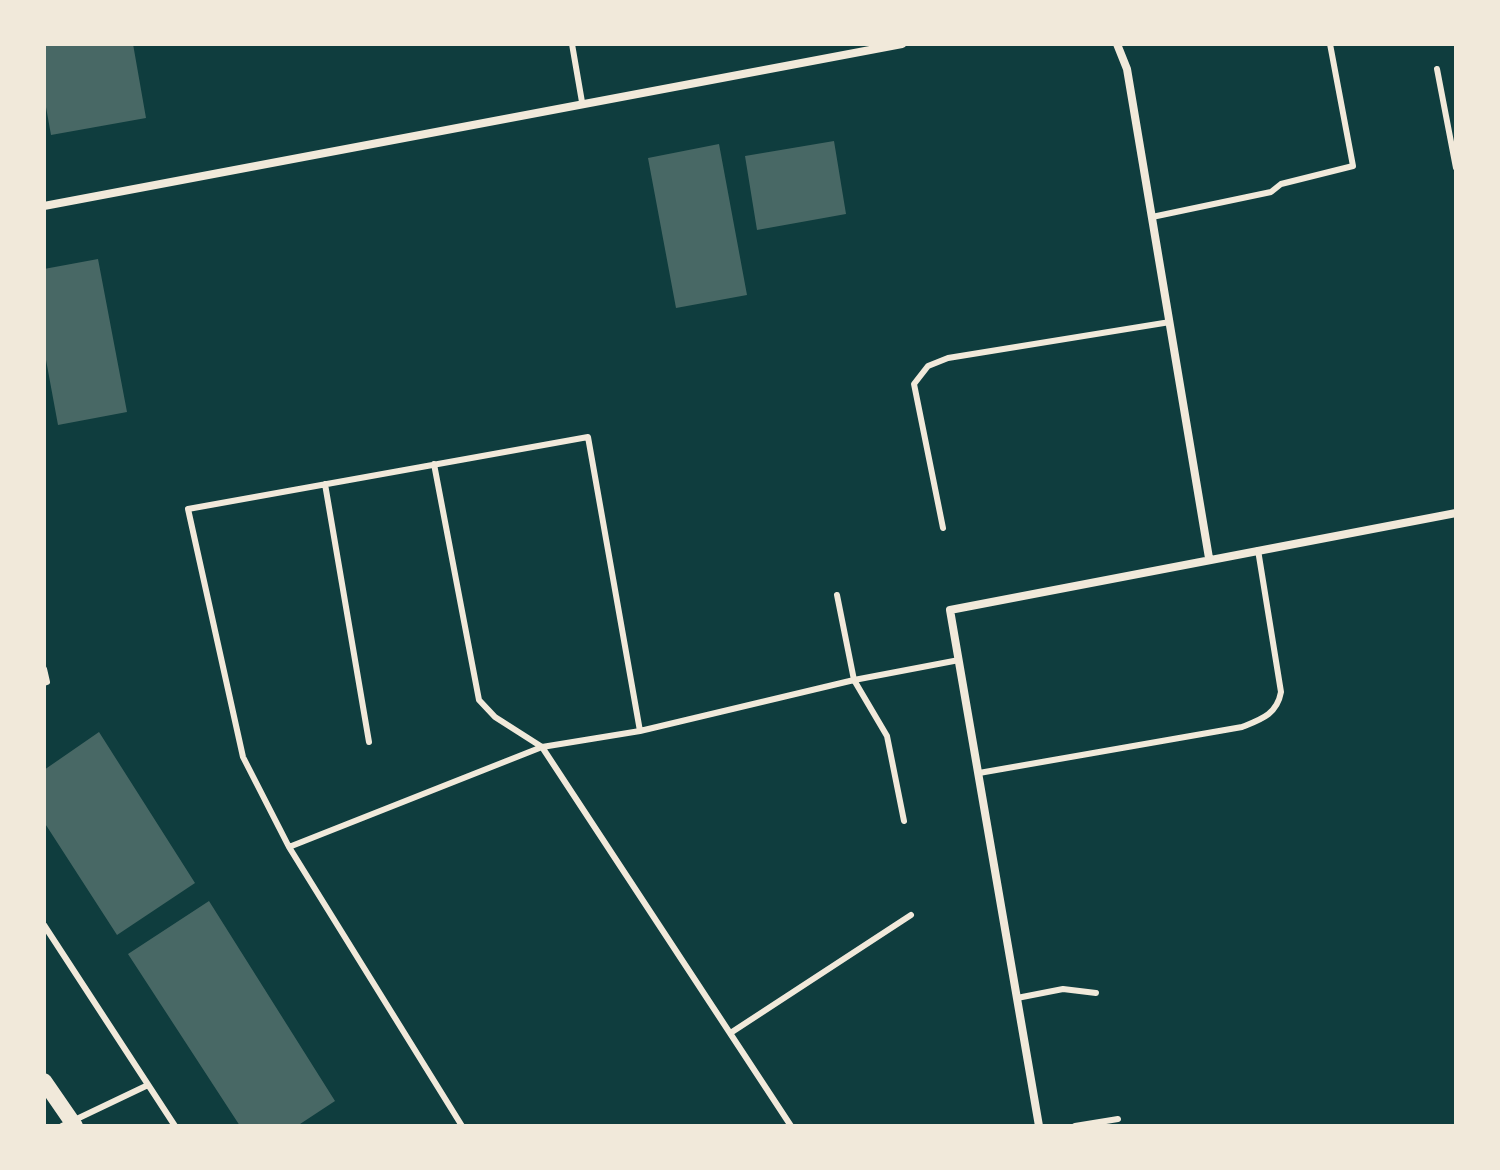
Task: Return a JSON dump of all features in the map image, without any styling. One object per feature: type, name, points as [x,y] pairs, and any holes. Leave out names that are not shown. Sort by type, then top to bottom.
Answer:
[{"type":"main road","points":[[44,1081],[70,1124]]},
{"type":"street","points":[[44,206],[902,44]]},
{"type":"street","points":[[1117,44],[1127,69],[1209,558]]},
{"type":"street","points":[[1039,1126],[950,610],[1456,513]]},
{"type":"lane","points":[[572,44],[582,102]]},
{"type":"lane","points":[[1152,217],[1271,192],[1281,184],[1353,166],[1330,44]]},
{"type":"lane","points":[[1437,69],[1456,168]]},
{"type":"lane","points":[[943,528],[914,384],[928,366],[948,358],[1170,322]]},
{"type":"lane","points":[[462,1126],[289,847],[243,757],[188,509],[588,437],[640,731]]},
{"type":"lane","points":[[434,464],[479,700],[495,717],[542,747],[791,1126]]},
{"type":"lane","points":[[325,484],[369,742]]},
{"type":"lane","points":[[979,773],[1242,727],[1267,716],[1278,706],[1281,692],[1258,550]]},
{"type":"lane","points":[[837,595],[854,680],[887,736],[904,821]]},
{"type":"lane","points":[[289,847],[542,747],[640,731],[854,680],[959,660]]},
{"type":"lane","points":[[44,669],[47,682],[44,683]]},
{"type":"lane","points":[[732,1032],[911,915]]},
{"type":"lane","points":[[44,925],[175,1126]]},
{"type":"lane","points":[[1017,998],[1063,989],[1096,993]]},
{"type":"lane","points":[[70,1124],[148,1085]]},
{"type":"lane","points":[[1075,1126],[1118,1119]]},
{"type":"building","points":[[44,44],[133,44],[146,118],[51,135],[44,96]]},
{"type":"building","points":[[834,141],[846,214],[757,230],[745,156]]},
{"type":"building","points":[[719,144],[747,295],[676,308],[648,158]]},
{"type":"building","points":[[98,259],[127,412],[58,425],[44,349],[44,269]]},
{"type":"building","points":[[99,732],[195,883],[117,935],[44,822],[44,770]]},
{"type":"building","points":[[209,901],[335,1101],[297,1126],[240,1126],[128,954]]}]
